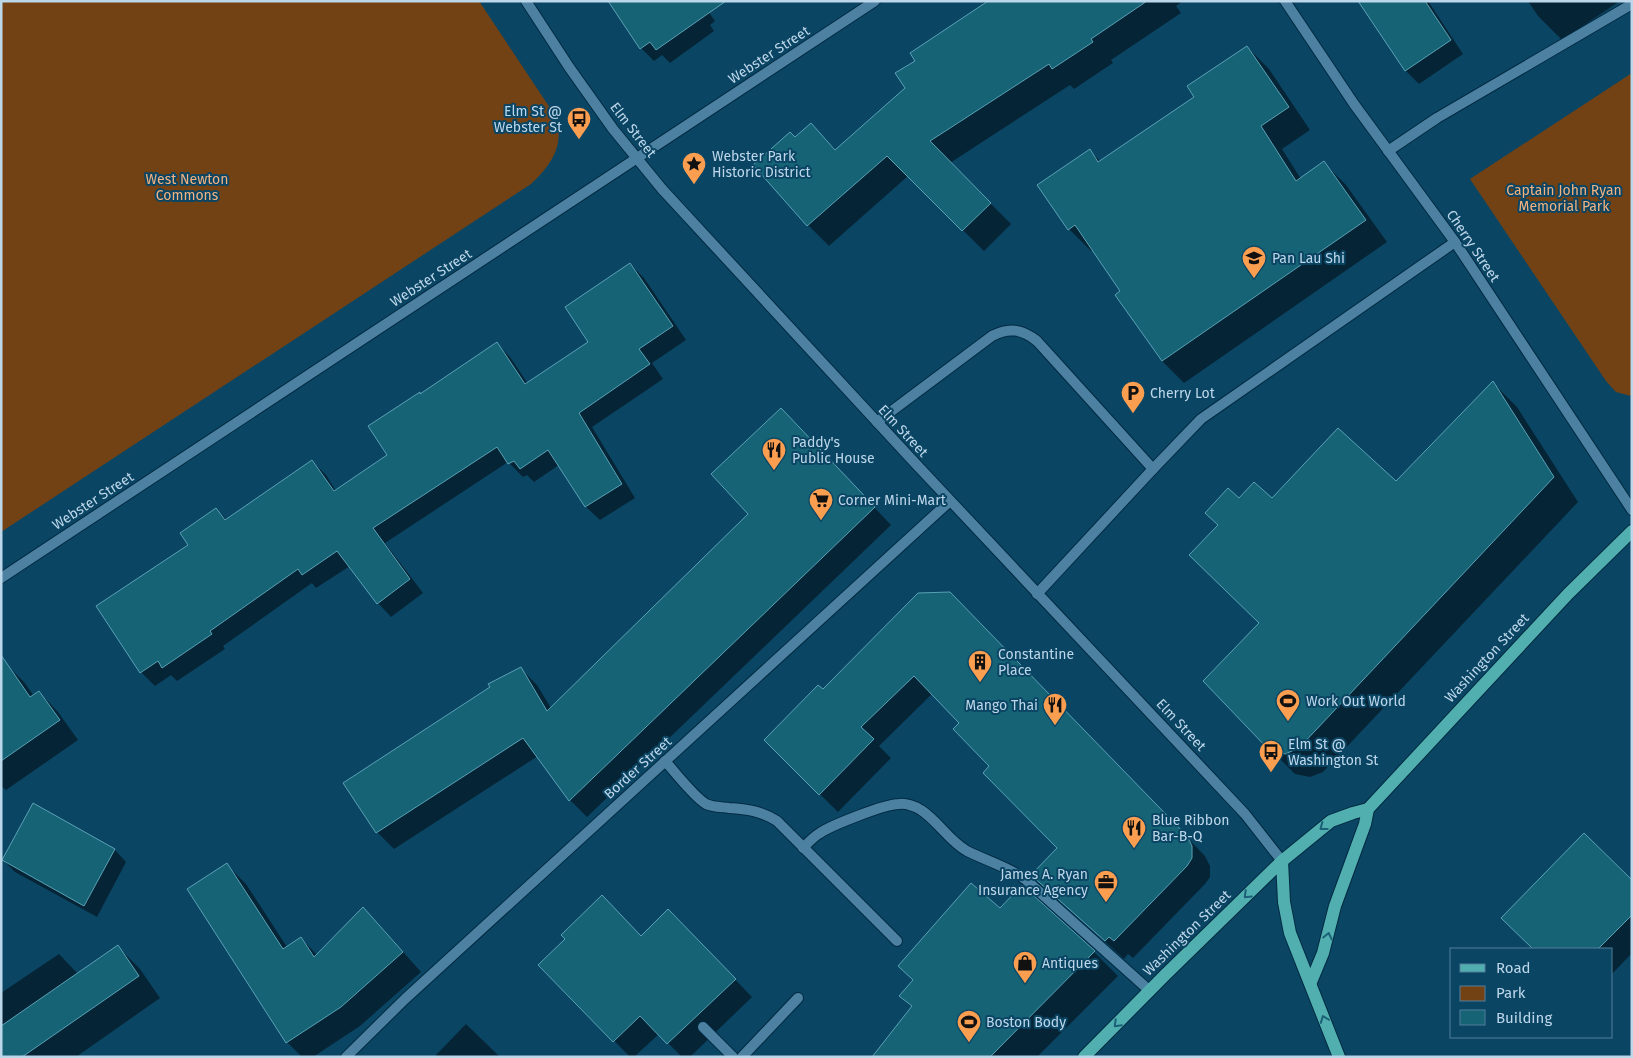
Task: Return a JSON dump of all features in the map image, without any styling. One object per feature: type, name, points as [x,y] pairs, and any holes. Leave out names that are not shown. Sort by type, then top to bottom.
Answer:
[{"type":"main road","name":"Washington Street","points":[[1311,982],[1323,953],[1338,895],[1354,857],[1368,809],[1568,594],[1632,531]]},
{"type":"main road","name":"Washington Street","points":[[1084,1057],[1282,861],[1331,821],[1353,812],[1368,809]]},
{"type":"main road","points":[[1282,861],[1286,917],[1296,949],[1311,982],[1339,1057]]},
{"type":"street","name":"Elm Street","points":[[526,1],[569,67],[636,158],[662,189],[876,422],[1245,814],[1282,861]]},
{"type":"street","name":"Webster Street","points":[[1,578],[875,1]]},
{"type":"street","name":"Cherry Street","points":[[1285,1],[1354,104],[1454,242],[1632,510]]},
{"type":"street","points":[[1388,151],[1437,118],[1632,4]]},
{"type":"street","points":[[1037,594],[1201,419],[1454,242]]},
{"type":"street","points":[[876,422],[992,336],[1004,331],[1016,330],[1037,341],[1153,469]]},
{"type":"street","name":"Border Street","points":[[346,1057],[405,999],[950,501]]},
{"type":"street","points":[[665,761],[698,798],[706,804],[717,807],[755,810],[767,815],[897,941]]},
{"type":"street","points":[[803,848],[821,832],[833,826],[900,803],[912,805],[922,811],[952,840],[966,850],[1003,865],[1025,879],[1150,991]]},
{"type":"street","points":[[742,1057],[798,998]]},
{"type":"street","points":[[703,1027],[733,1057]]},
{"type":"green space","name":"West Newton Commons","points":[[1,1],[479,1],[554,115],[559,131],[556,149],[549,164],[531,184],[1,532]]},
{"type":"green space","name":"Captain John Ryan Memorial Park","points":[[1632,73],[1631,396],[1616,392],[1606,381],[1470,179]]},
{"type":"building","points":[[608,1],[726,1],[656,50],[650,42],[640,49]]},
{"type":"building","points":[[988,1],[1147,1],[1091,39],[1093,42],[1052,69],[1049,64],[930,141],[991,203],[962,231],[887,156],[807,226],[753,165],[790,132],[795,137],[811,123],[835,150],[905,88],[895,73],[915,61],[910,53]]},
{"type":"building","points":[[1358,1],[1425,1],[1451,40],[1405,71]]},
{"type":"building","points":[[1247,46],[1289,107],[1261,126],[1296,181],[1324,161],[1366,220],[1162,361],[1115,295],[1120,291],[1075,225],[1068,230],[1037,185],[1090,149],[1098,162],[1194,97],[1187,86]]},
{"type":"building","points":[[630,263],[673,326],[639,349],[650,364],[579,413],[622,484],[585,507],[548,450],[520,469],[514,461],[508,464],[497,447],[373,528],[410,579],[377,604],[337,551],[302,575],[298,569],[210,631],[212,634],[162,668],[158,661],[140,673],[96,606],[188,545],[180,533],[216,508],[225,520],[312,460],[334,491],[387,455],[368,426],[420,392],[420,394],[497,342],[525,384],[588,342],[565,307]]},
{"type":"building","points":[[1493,381],[1554,477],[1299,748],[1285,754],[1270,751],[1203,681],[1259,623],[1189,555],[1218,525],[1205,513],[1228,488],[1239,498],[1254,482],[1272,498],[1338,428],[1396,481]]},
{"type":"building","points":[[781,408],[875,507],[569,801],[523,738],[376,833],[343,783],[490,687],[488,684],[521,667],[547,711],[748,514],[711,474]]},
{"type":"building","points":[[950,592],[1187,836],[1192,846],[1192,858],[1187,866],[1114,941],[1109,937],[1105,941],[1031,875],[1057,848],[983,773],[989,766],[953,729],[959,723],[914,676],[861,727],[874,739],[819,795],[764,740],[818,685],[823,689],[918,593]]},
{"type":"building","points":[[1,655],[30,697],[39,691],[60,720],[1,761]]},
{"type":"building","points":[[33,803],[115,849],[84,906],[2,860]]},
{"type":"building","points":[[1584,833],[1632,880],[1632,915],[1599,948],[1532,948],[1501,918]]},
{"type":"building","points":[[227,863],[283,949],[301,937],[314,957],[363,907],[403,952],[341,1007],[286,1043],[187,889]]},
{"type":"building","points":[[971,883],[1000,908],[1022,885],[1095,951],[990,1057],[872,1057],[912,1006],[899,996],[913,980],[898,966]]},
{"type":"building","points":[[602,895],[641,936],[668,909],[736,979],[667,1044],[640,1016],[613,1042],[538,965],[565,939],[561,935]]},
{"type":"building","points":[[118,945],[139,976],[22,1057],[1,1057],[1,1026]]},
{"type":"place","name":"Elm St @ Webster St","points":[[579,140]]},
{"type":"place","name":"Webster Park Historic District","points":[[694,185]]},
{"type":"place","name":"Pan Lau Shi","points":[[1254,279]]},
{"type":"place","name":"Cherry Lot","points":[[1133,414]]},
{"type":"place","name":"Paddy's Public House","points":[[774,471]]},
{"type":"place","name":"Corner Mini-Mart","points":[[821,521]]},
{"type":"place","name":"Constantine Place","points":[[980,683]]},
{"type":"place","name":"Work Out World","points":[[1288,722]]},
{"type":"place","name":"Mango Thai","points":[[1055,726]]},
{"type":"place","name":"Elm St @ Washington St","points":[[1271,773]]},
{"type":"place","name":"Blue Ribbon Bar-B-Q","points":[[1134,849]]},
{"type":"place","name":"James A. Ryan Insurance Agency","points":[[1106,903]]},
{"type":"place","name":"Antiques","points":[[1025,984]]},
{"type":"place","name":"Boston Body","points":[[969,1043]]}]
